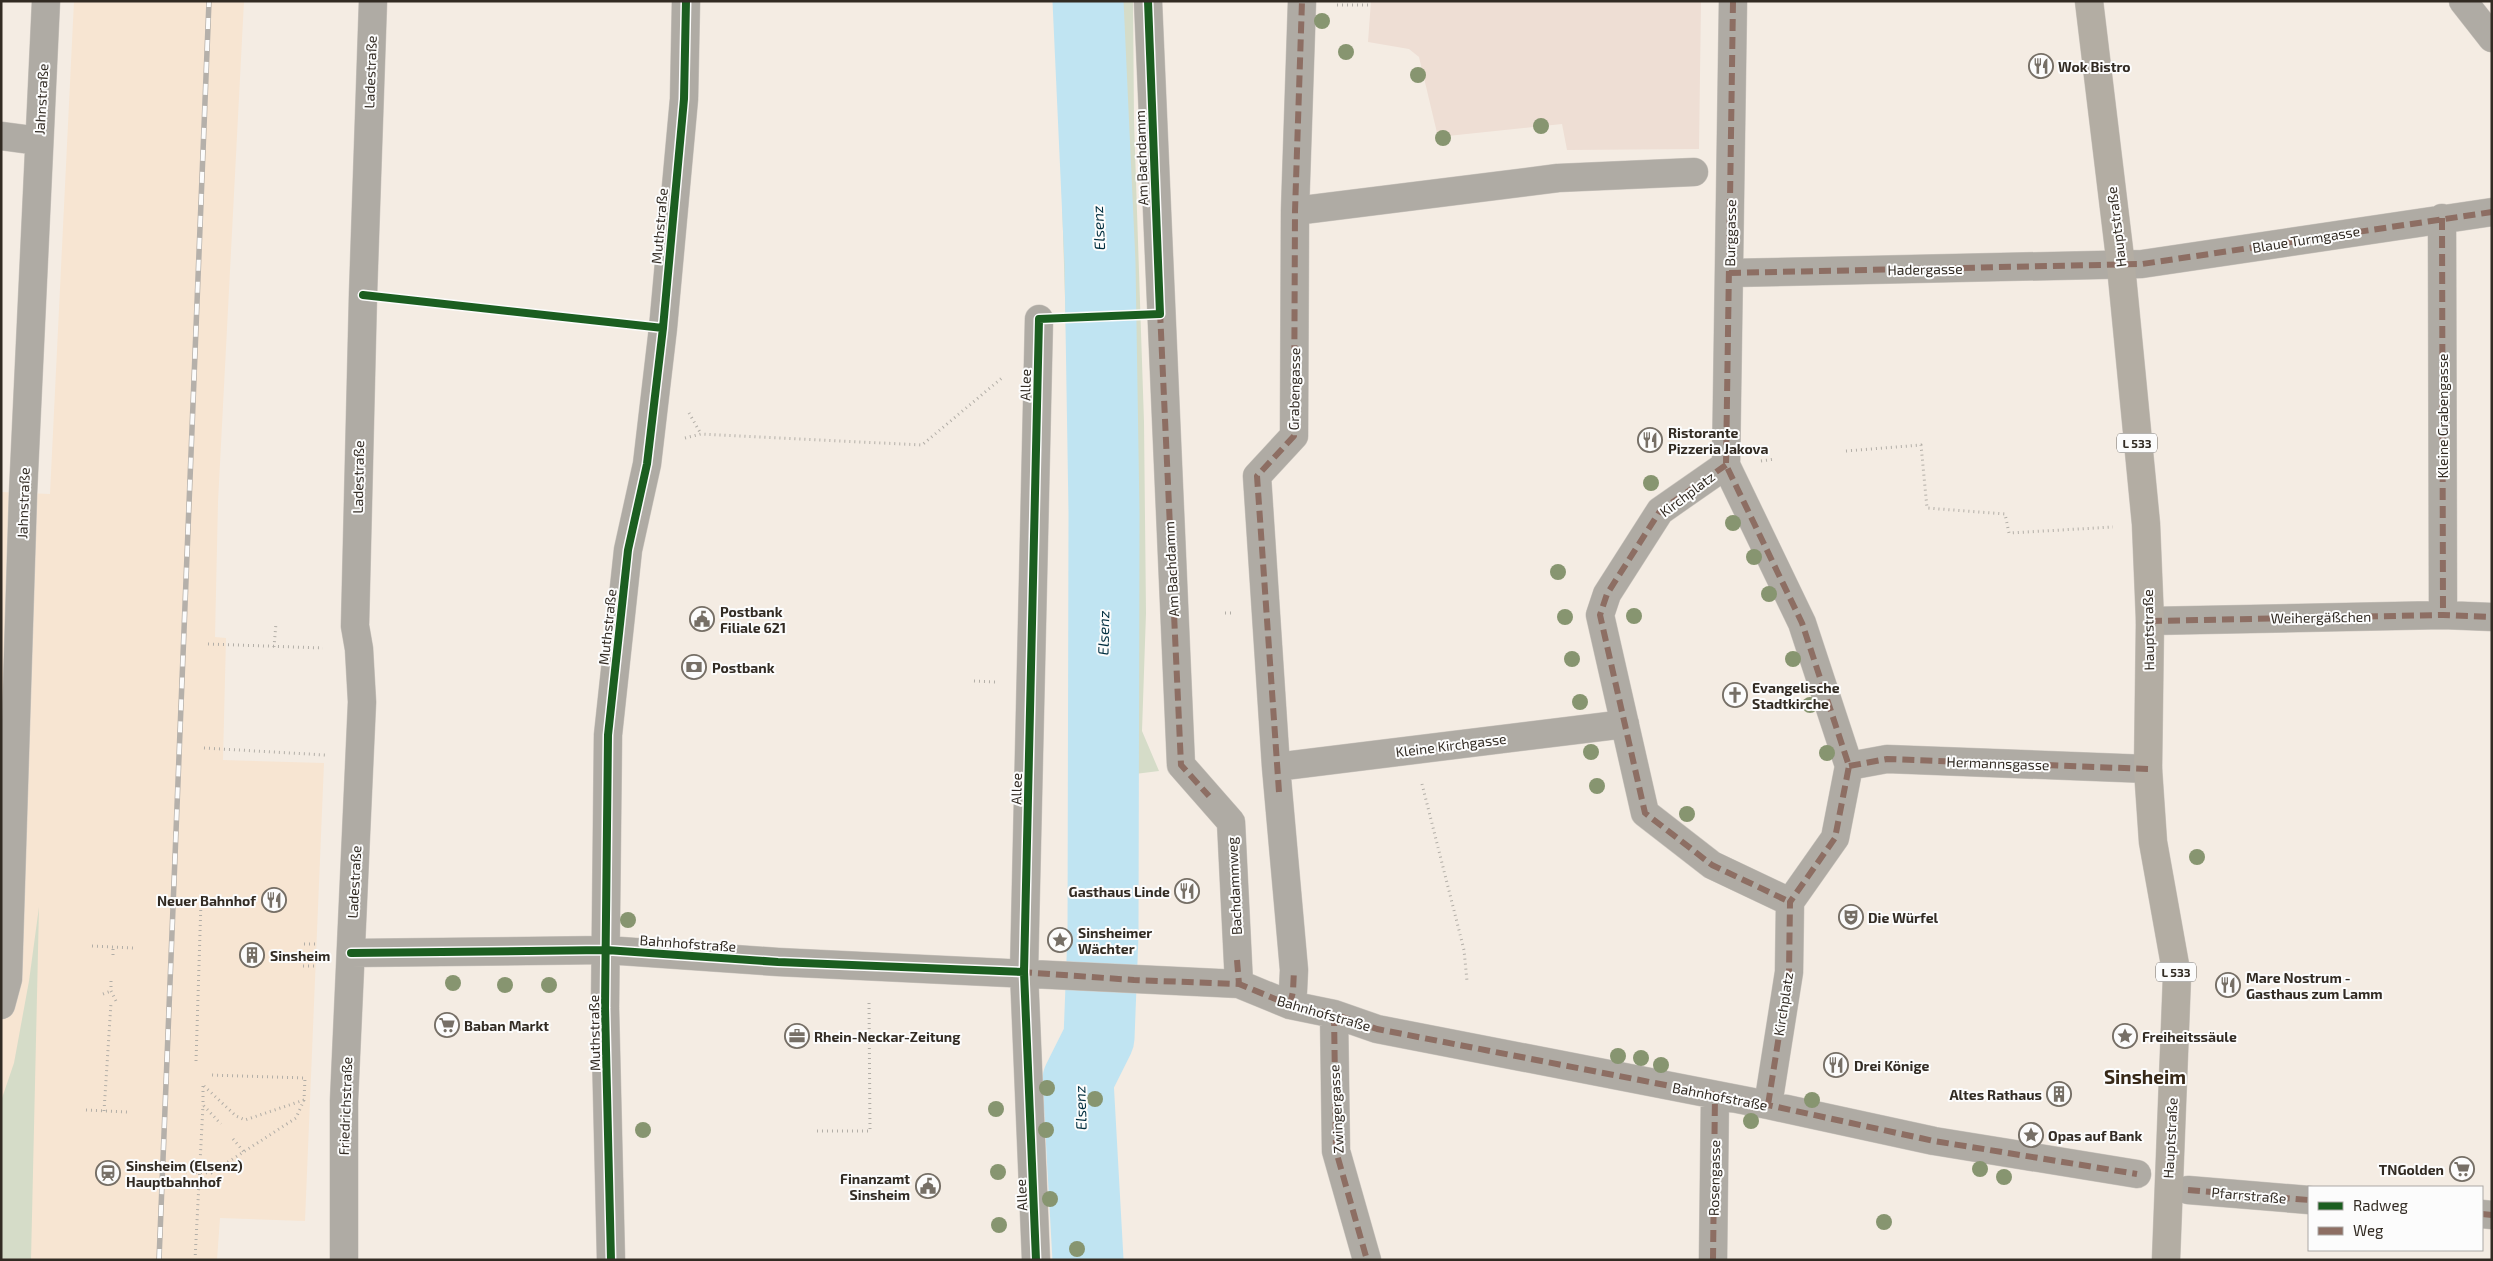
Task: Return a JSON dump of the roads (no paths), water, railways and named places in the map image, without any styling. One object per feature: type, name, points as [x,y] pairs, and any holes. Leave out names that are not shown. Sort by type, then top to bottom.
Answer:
[{"type":"main road","name":"Hauptstraße","points":[[2089,1],[2121,266],[2146,524],[2150,621],[2148,769],[2152,842],[2177,976],[2166,1260]]},
{"type":"street","name":"Jahnstraße","points":[[1,1005],[8,979],[12,493],[39,141],[46,1]]},
{"type":"street","name":"Ladestraße","points":[[351,953],[362,702],[359,649],[355,626],[363,295],[373,1]]},
{"type":"street","name":"Muthstraße","points":[[611,1260],[606,950],[608,735],[628,550],[646,464],[663,328],[684,99],[686,1]]},
{"type":"street","name":"Am Bachdamm","points":[[1148,1],[1160,314],[1181,765],[1209,796]]},
{"type":"street","name":"Grabengasse","points":[[1277,779],[1257,476],[1294,436],[1295,211],[1302,1]]},
{"type":"street","name":"Burggasse","points":[[1726,465],[1733,1]]},
{"type":"street","points":[[2462,1],[2492,38]]},
{"type":"street","points":[[1,136],[39,141]]},
{"type":"street","points":[[1295,211],[1558,178],[1694,172]]},
{"type":"street","name":"Blaue Turmgasse","points":[[2121,266],[2492,212]]},
{"type":"street","name":"Kleine Grabengasse","points":[[2442,218],[2443,615]]},
{"type":"street","name":"Hadergasse","points":[[1729,273],[2121,266]]},
{"type":"street","name":"Allee","points":[[1036,1260],[1024,972],[1039,320]]},
{"type":"street","name":"Kirchplatz","points":[[1768,1105],[1789,972],[1790,902],[1712,865],[1645,813],[1600,615],[1607,594],[1660,511],[1726,465],[1802,623],[1850,766]]},
{"type":"street","name":"Weihergäßchen","points":[[2150,621],[2443,615],[2492,617]]},
{"type":"street","name":"Kleine Kirchgasse","points":[[1277,779],[1412,749],[1625,724]]},
{"type":"street","name":"Hermannsgasse","points":[[1850,766],[1887,759],[2148,769]]},
{"type":"street","points":[[1790,902],[1835,838],[1850,766]]},
{"type":"street","points":[[1277,779],[1294,970],[1290,1006]]},
{"type":"street","name":"Bachdammweg","points":[[1209,796],[1231,822],[1238,972]]},
{"type":"street","name":"Bahnhofstraße","points":[[351,953],[606,950],[869,966],[1024,972],[1134,980],[1238,972],[1290,1006],[1334,1014],[1377,1029],[1768,1105],[1934,1141],[2137,1174]]},
{"type":"street","name":"Friedrichstraße","points":[[344,1257],[343,1167],[351,953]]},
{"type":"street","name":"Zwingergasse","points":[[1334,1014],[1336,1151],[1367,1260]]},
{"type":"street","name":"Rosengasse","points":[[1713,1260],[1715,1095]]},
{"type":"street","name":"Pfarrstraße","points":[[2188,1190],[2308,1200]]},
{"type":"waterway","name":"Elsenz","points":[[1088,1],[1100,263],[1104,513],[1103,935],[1099,1038],[1078,1080],[1088,1260]]},
{"type":"railway","points":[[159,1260],[209,1]]},
{"type":"place","name":"Wok Bistro","points":[[2041,66]]},
{"type":"place","name":"Ristorante Pizzeria Jakova","points":[[1650,440]]},
{"type":"place","name":"Postbank Filiale 621","points":[[702,619]]},
{"type":"place","name":"Postbank","points":[[694,667]]},
{"type":"place","name":"Evangelische Stadtkirche","points":[[1735,695]]},
{"type":"place","name":"Gasthaus Linde","points":[[1187,891]]},
{"type":"place","name":"Neuer Bahnhof","points":[[274,900]]},
{"type":"place","name":"Die Würfel","points":[[1851,917]]},
{"type":"place","name":"Sinsheimer Wächter","points":[[1060,940]]},
{"type":"place","name":"Sinsheim","points":[[252,955]]},
{"type":"place","name":"Mare Nostrum - Gasthaus zum Lamm","points":[[2228,985]]},
{"type":"place","name":"Baban Markt","points":[[447,1025]]},
{"type":"place","name":"Rhein-Neckar-Zeitung","points":[[797,1036]]},
{"type":"place","name":"Freiheitssäule","points":[[2125,1036]]},
{"type":"place","name":"Drei Könige","points":[[1836,1065]]},
{"type":"place","name":"Altes Rathaus","points":[[2059,1094]]},
{"type":"place","name":"Opas auf Bank","points":[[2031,1135]]},
{"type":"place","name":"TNGolden","points":[[2462,1169]]},
{"type":"place","name":"Sinsheim (Elsenz) Hauptbahnhof","points":[[108,1173]]},
{"type":"place","name":"Finanzamt Sinsheim","points":[[928,1186]]},
{"type":"district","name":"Sinsheim","points":[[2145,1076]]}]
